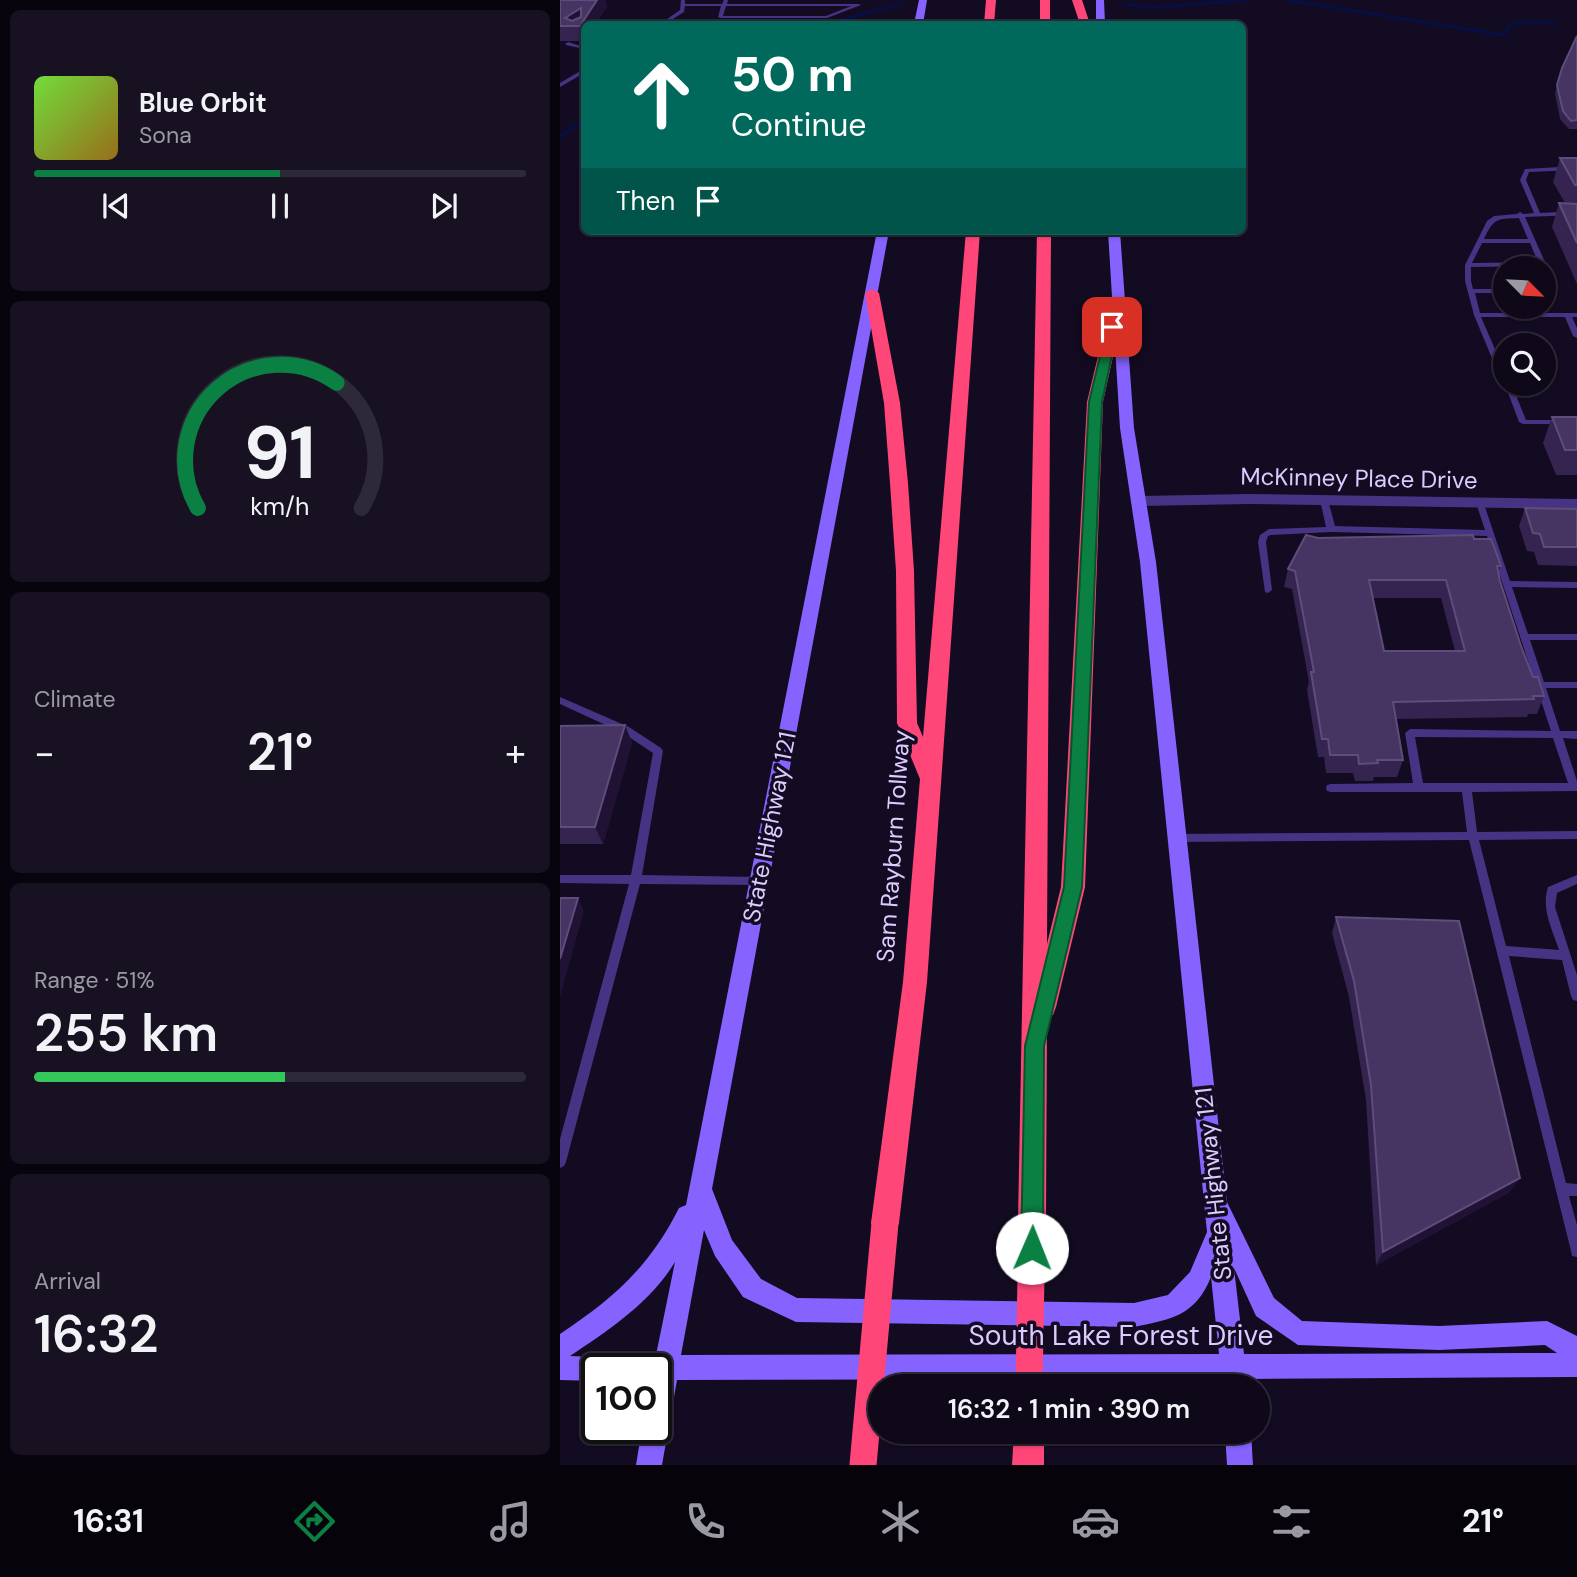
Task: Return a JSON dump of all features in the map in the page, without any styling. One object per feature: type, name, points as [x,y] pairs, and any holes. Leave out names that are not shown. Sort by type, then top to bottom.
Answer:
[{"type":"highway","points":[[989,21],[991,0]]},
{"type":"highway","points":[[1045,0],[1045,21]]},
{"type":"highway","points":[[1077,0],[1084,21]]},
{"type":"highway","name":"Sam Rayburn Tollway","points":[[863,1465],[885,1223],[915,982],[973,235]]},
{"type":"highway","points":[[1030,1374],[1044,235]]},
{"type":"highway","points":[[872,292],[892,403],[899,483],[905,570],[907,723],[930,779]]},
{"type":"highway","points":[[1034,1046],[1073,887],[1096,402],[1118,302]]},
{"type":"highway","points":[[1028,1465],[1029,1444]]},
{"type":"main road","points":[[919,21],[923,0]]},
{"type":"main road","points":[[1100,0],[1101,21]]},
{"type":"main road","name":"State Highway 121","points":[[669,1353],[882,235]]},
{"type":"main road","name":"State Highway 121","points":[[1114,235],[1128,428],[1140,501],[1234,1374]]},
{"type":"main road","points":[[700,1187],[723,1248],[752,1288],[796,1310],[1134,1315],[1175,1306],[1198,1280],[1217,1234]]},
{"type":"main road","points":[[560,1348],[615,1313],[663,1263],[700,1187]]},
{"type":"main road","points":[[1213,1198],[1265,1307],[1298,1333],[1439,1338],[1547,1334],[1577,1350]]},
{"type":"main road","name":"South Lake Forest Drive","points":[[1270,1375],[1577,1365]]},
{"type":"main road","name":"South Lake Forest Drive","points":[[672,1367],[1126,1369],[1203,1374]]},
{"type":"main road","points":[[560,1368],[581,1369]]},
{"type":"main road","points":[[649,1465],[652,1444]]},
{"type":"main road","points":[[1239,1444],[1240,1465]]},
{"type":"street","name":"McKinney Place Drive","points":[[1140,501],[1324,500],[1577,504]]},
{"type":"lane","points":[[667,21],[682,11],[683,2],[860,3]]},
{"type":"lane","points":[[726,2],[720,17],[827,17],[860,3]]},
{"type":"lane","points":[[560,55],[568,43],[581,47]]},
{"type":"lane","points":[[560,85],[581,73]]},
{"type":"lane","points":[[1537,213],[1524,180],[1527,170],[1577,168]]},
{"type":"lane","points":[[1493,352],[1477,315],[1470,290],[1468,265],[1489,222],[1496,217],[1520,214],[1577,213]]},
{"type":"lane","points":[[1520,214],[1539,256]]},
{"type":"lane","points":[[1480,241],[1532,241]]},
{"type":"lane","points":[[1468,265],[1493,265]]},
{"type":"lane","points":[[1470,290],[1493,291]]},
{"type":"lane","points":[[1477,315],[1577,315]]},
{"type":"lane","points":[[1567,315],[1577,336]]},
{"type":"lane","points":[[1512,396],[1523,422],[1577,422]]},
{"type":"lane","points":[[1324,500],[1331,529]]},
{"type":"lane","points":[[1331,788],[1576,787],[1480,503]]},
{"type":"lane","points":[[1268,590],[1262,542],[1264,535],[1269,532],[1331,529],[1490,533]]},
{"type":"lane","points":[[1507,584],[1577,585]]},
{"type":"lane","points":[[1524,637],[1577,637]]},
{"type":"lane","points":[[1540,685],[1577,685]]},
{"type":"lane","points":[[560,700],[626,730],[658,751],[636,879],[560,1162]]},
{"type":"lane","points":[[1419,787],[1410,733],[1577,735]]},
{"type":"lane","points":[[1465,788],[1473,836],[1577,1251]]},
{"type":"lane","points":[[1176,838],[1577,835]]},
{"type":"lane","points":[[560,878],[758,881]]},
{"type":"lane","points":[[1577,879],[1552,890],[1549,907],[1577,996]]},
{"type":"lane","points":[[1502,951],[1566,955]]},
{"type":"lane","points":[[1562,1189],[1577,1190]]},
{"type":"building","points":[[560,0],[597,0],[580,26],[560,26]],"holes":[[[581,8],[581,17],[572,21],[565,18]]]},
{"type":"building","points":[[1577,36],[1577,120],[1571,121],[1563,111],[1557,85]]},
{"type":"building","points":[[1560,158],[1577,158],[1577,185],[1575,185]]},
{"type":"building","points":[[1559,203],[1577,204],[1577,243]]},
{"type":"building","points":[[1552,417],[1577,417],[1577,450],[1565,450]]},
{"type":"building","points":[[1525,508],[1577,509],[1577,547],[1544,547],[1540,534],[1533,533]]},
{"type":"building","points":[[1306,535],[1318,538],[1473,535],[1474,539],[1491,539],[1501,566],[1497,566],[1500,581],[1521,646],[1533,677],[1538,677],[1544,696],[1533,696],[1534,699],[1393,702],[1403,760],[1377,760],[1378,763],[1359,764],[1358,755],[1330,755],[1328,739],[1322,739],[1311,672],[1314,672],[1295,571],[1288,569]],"holes":[[[1369,580],[1446,580],[1465,651],[1384,651]]]},
{"type":"building","points":[[625,725],[595,827],[560,827],[560,726]]},
{"type":"building","points":[[560,898],[578,898],[560,959]]},
{"type":"building","points":[[1336,917],[1459,921],[1520,1178],[1383,1252],[1371,1085],[1354,981]]},
{"type":"waterway","points":[[1126,4],[1149,8],[1245,0]]},
{"type":"waterway","points":[[1287,0],[1504,35],[1511,23],[1555,22]]},
{"type":"waterway","points":[[837,21],[900,4]]},
{"type":"waterway","points":[[560,137],[581,122]]},
{"type":"route","points":[[1032,1248],[1034,1046],[1073,887],[1096,402],[1112,327]]}]
